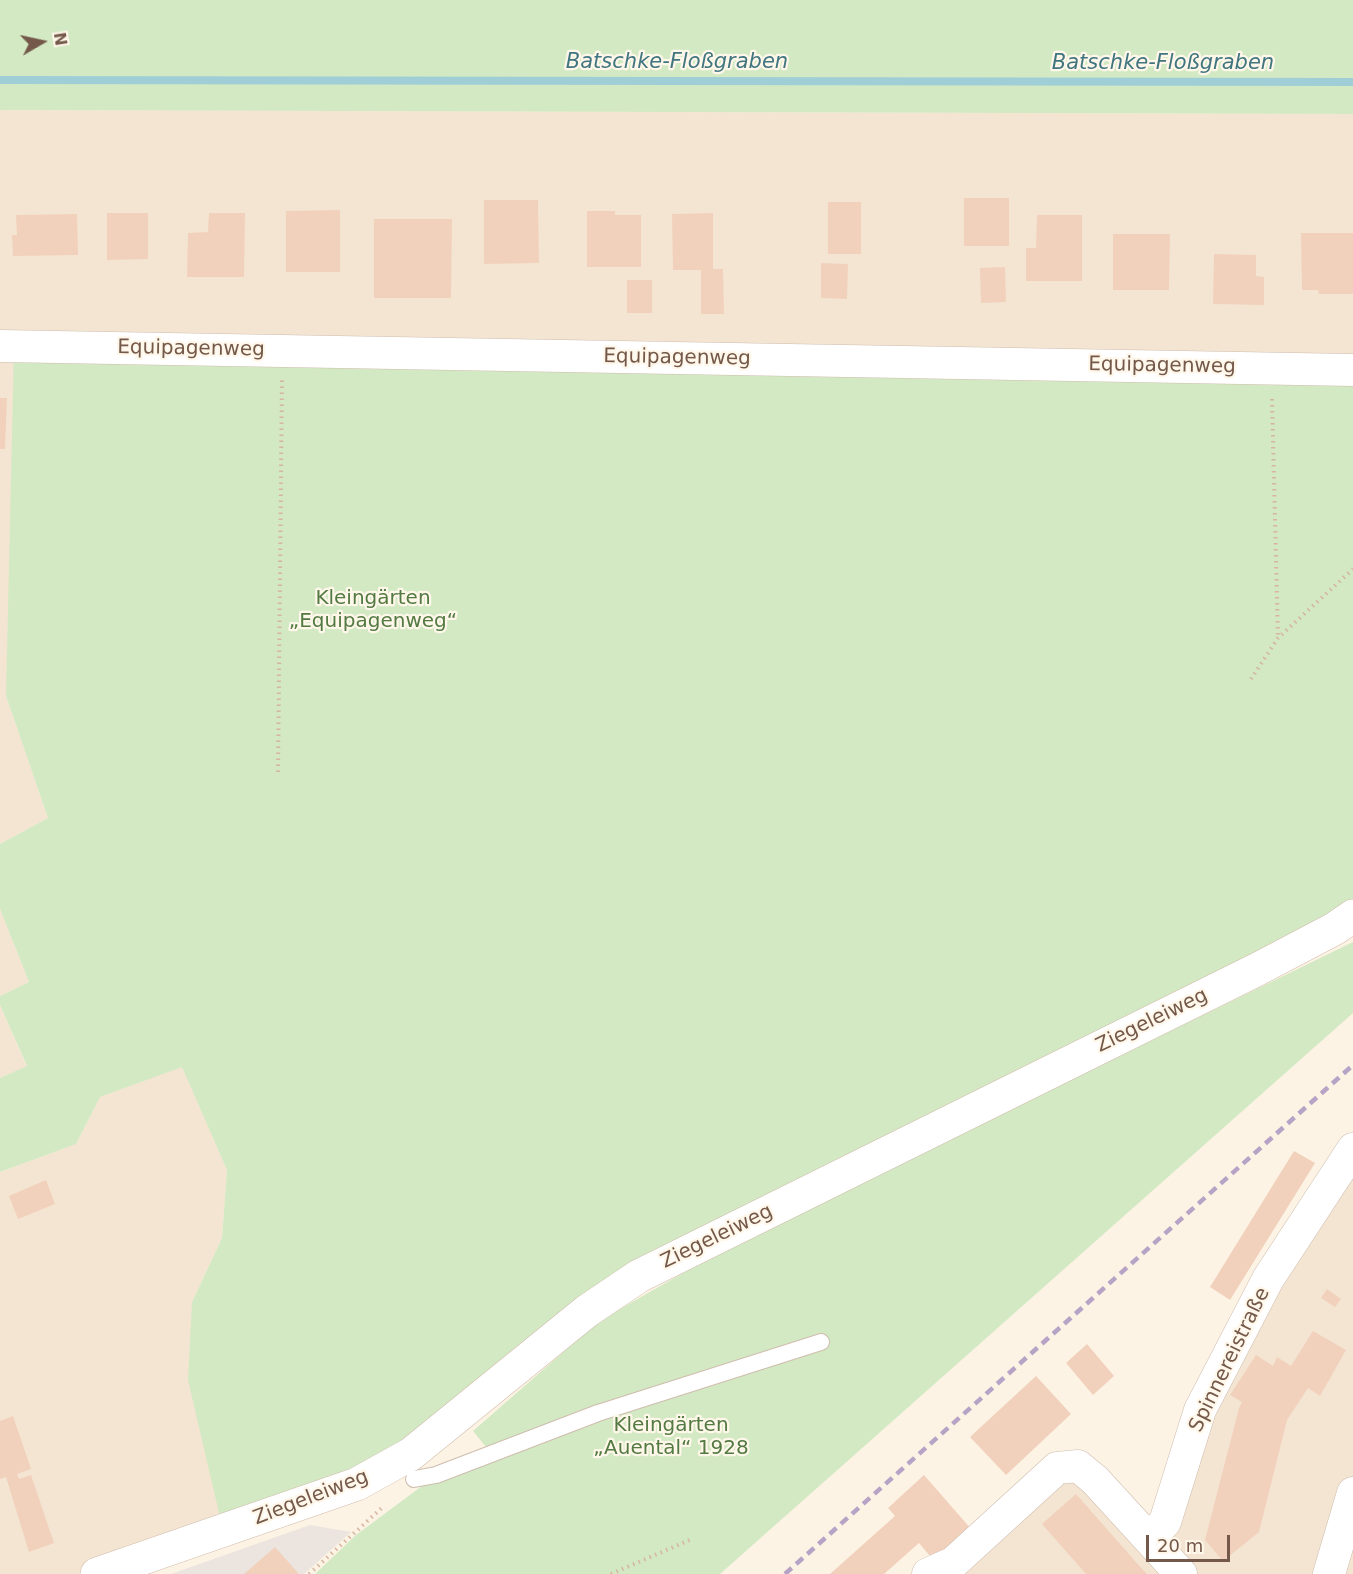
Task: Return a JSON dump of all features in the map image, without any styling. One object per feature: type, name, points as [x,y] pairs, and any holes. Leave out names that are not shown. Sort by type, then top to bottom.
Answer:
[{"type":"main road","name":"Ziegeleiweg","points":[[97,1574],[357,1484],[411,1454],[587,1311],[639,1276],[1256,970],[1334,929],[1353,916]]},
{"type":"street","name":"Equipagenweg","points":[[0,346],[1353,370]]},
{"type":"street","name":"Spinnereistraße","points":[[1150,1539],[1165,1522],[1200,1410],[1269,1280],[1353,1149]]},
{"type":"street","points":[[928,1574],[953,1563],[1057,1468],[1078,1466],[1095,1480],[1181,1574]]},
{"type":"street","points":[[1329,1574],[1353,1493]]},
{"type":"lane","points":[[414,1479],[436,1475],[598,1413],[821,1342]]},
{"type":"path","points":[[278,772],[283,351]]},
{"type":"path","points":[[1272,368],[1278,638]]},
{"type":"path","points":[[1251,679],[1278,638],[1353,569]]},
{"type":"path","points":[[611,1574],[692,1539]]},
{"type":"shaded area","points":[[0,110],[1353,114],[1353,370],[6,696],[48,818],[0,844]]},
{"type":"shaded area","points":[[0,909],[29,982],[0,996]]},
{"type":"shaded area","points":[[0,1005],[27,1067],[0,1078]]},
{"type":"shaded area","points":[[182,1066],[227,1170],[222,1238],[192,1302],[223,1530],[97,1574],[0,1574],[0,1172],[76,1144],[100,1097]]},
{"type":"shaded area","points":[[1353,1149],[1353,1574],[928,1574],[1057,1468],[1150,1538],[1200,1410]]},
{"type":"shaded area","points":[[310,1525],[351,1532],[304,1574],[171,1574]]},
{"type":"green space","points":[[0,0],[1353,0],[1353,114],[0,110]]},
{"type":"green space","name":"Kleingärten „Equipagenweg“","points":[[14,346],[1353,370],[1353,916],[639,1276],[427,1442],[223,1530],[188,1380],[192,1302],[222,1238],[227,1170],[182,1067],[100,1097],[76,1144],[0,1172],[0,1078],[27,1066],[0,1005],[0,996],[29,982],[0,909],[0,844],[48,818],[6,696]]},
{"type":"green space","name":"Kleingärten „Auental“ 1928","points":[[1353,942],[1353,1013],[720,1574],[315,1574],[356,1535],[426,1483],[486,1447],[473,1431],[599,1321],[732,1245]]},
{"type":"building","points":[[964,198],[1009,198],[1009,246],[964,246]]},
{"type":"building","points":[[484,200],[538,200],[539,263],[484,264]]},
{"type":"building","points":[[828,202],[861,202],[861,254],[828,254]]},
{"type":"building","points":[[340,210],[340,272],[286,272],[286,211]]},
{"type":"building","points":[[587,211],[615,211],[615,215],[641,215],[641,267],[587,267]]},
{"type":"building","points":[[107,213],[148,213],[148,259],[107,260]]},
{"type":"building","points":[[209,213],[245,213],[244,277],[187,277],[188,233],[208,232]]},
{"type":"building","points":[[713,213],[713,269],[723,269],[724,314],[701,314],[701,270],[673,270],[672,214]]},
{"type":"building","points":[[77,214],[78,255],[13,256],[12,235],[17,235],[16,215]]},
{"type":"building","points":[[1037,215],[1082,215],[1082,281],[1026,281],[1026,248],[1036,248]]},
{"type":"building","points":[[374,219],[452,219],[451,298],[374,298]]},
{"type":"building","points":[[1301,233],[1353,233],[1353,294],[1319,294],[1318,290],[1302,290]]},
{"type":"building","points":[[1113,234],[1170,234],[1169,290],[1113,290]]},
{"type":"building","points":[[1214,254],[1256,255],[1256,276],[1264,277],[1264,305],[1213,304]]},
{"type":"building","points":[[821,263],[848,264],[847,299],[821,298]]},
{"type":"building","points":[[1005,267],[1006,302],[981,303],[980,268]]},
{"type":"building","points":[[627,280],[652,280],[652,313],[627,313]]},
{"type":"building","points":[[0,398],[7,398],[5,449],[0,449]]},
{"type":"building","points":[[1294,1151],[1315,1163],[1230,1300],[1210,1287]]},
{"type":"building","points":[[46,1180],[55,1204],[18,1219],[9,1196]]},
{"type":"building","points":[[1327,1289],[1341,1299],[1335,1307],[1321,1298]]},
{"type":"building","points":[[1313,1331],[1346,1350],[1320,1396],[1308,1388],[1287,1420],[1259,1532],[1223,1561],[1205,1540],[1242,1402],[1230,1395],[1256,1355],[1273,1366],[1277,1357],[1291,1366]]},
{"type":"building","points":[[1087,1344],[1114,1376],[1093,1395],[1066,1363]]},
{"type":"building","points":[[1036,1376],[1071,1414],[1006,1475],[970,1437]]},
{"type":"building","points":[[13,1416],[31,1469],[17,1474],[19,1479],[31,1475],[54,1543],[29,1552],[6,1477],[0,1479],[0,1421]]},
{"type":"building","points":[[924,1475],[972,1530],[935,1562],[919,1543],[884,1574],[830,1574],[895,1516],[888,1508]]},
{"type":"building","points":[[1076,1494],[1147,1574],[1086,1574],[1042,1524]]},
{"type":"building","points":[[275,1547],[299,1574],[244,1574]]},
{"type":"waterway","name":"Batschke‐Floßgraben","points":[[0,80],[1353,82]]},
{"type":"railway","points":[[785,1574],[1353,1065]]}]
